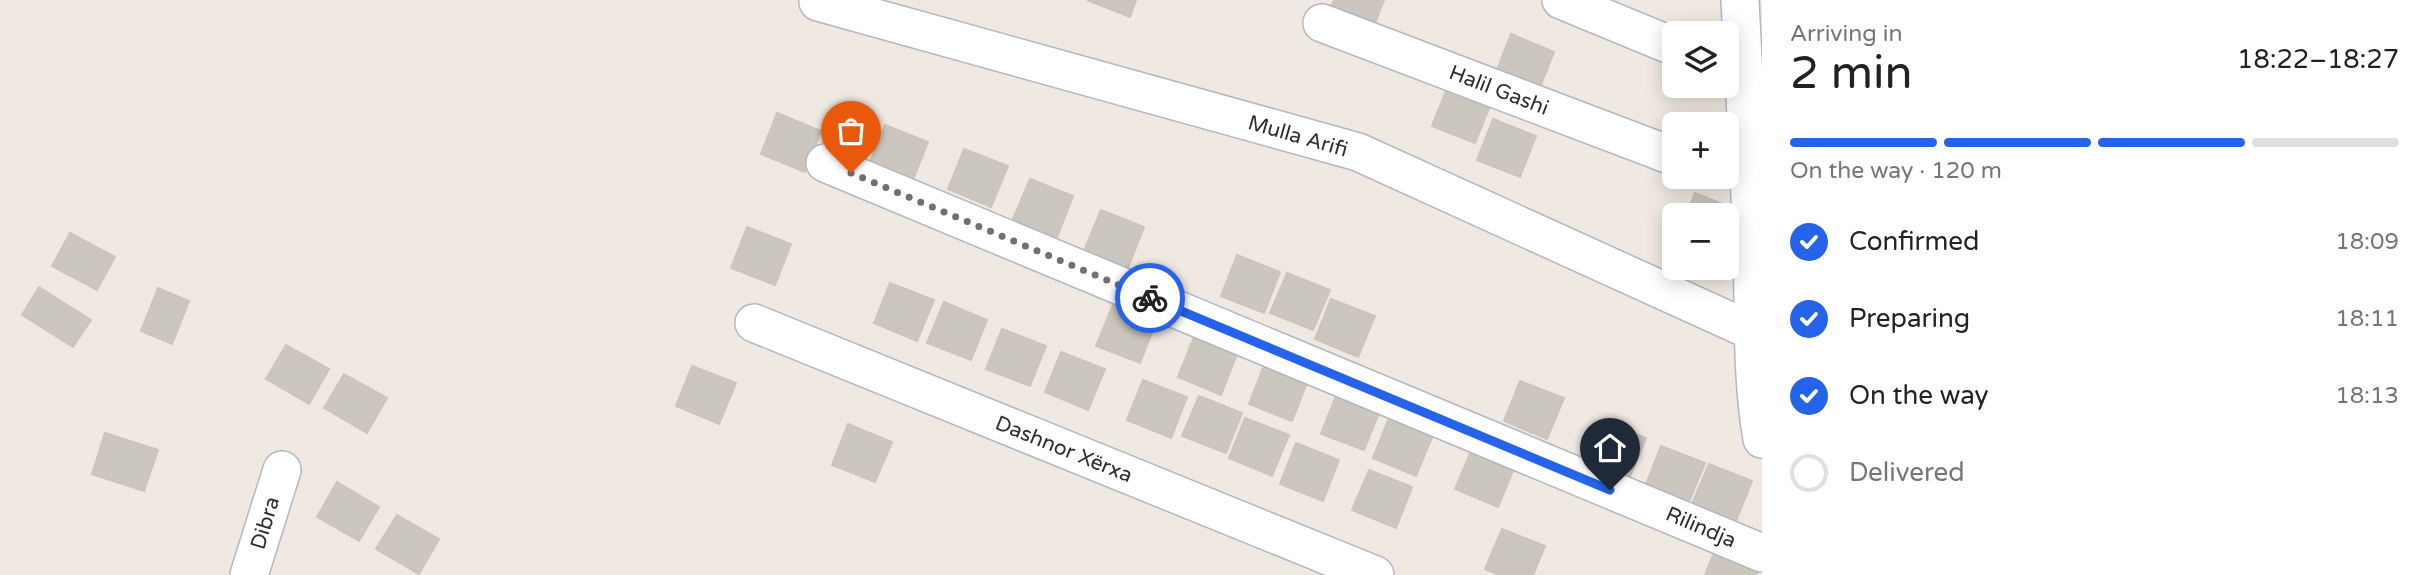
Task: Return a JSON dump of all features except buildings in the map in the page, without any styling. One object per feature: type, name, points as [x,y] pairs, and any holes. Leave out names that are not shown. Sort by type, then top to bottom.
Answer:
[{"type":"street","points":[[1561,0],[1662,42]]},
{"type":"street","points":[[1739,21],[1740,0]]},
{"type":"street","name":"Mulla Arifi","points":[[818,2],[1358,152],[1754,332]]},
{"type":"street","name":"Halil Gashi","points":[[1322,23],[1662,153]]},
{"type":"street","points":[[1738,98],[1746,184],[1761,427]]},
{"type":"street","name":"Rilindja","points":[[825,163],[1762,553]]},
{"type":"street","name":"Dashnor Xërxa","points":[[754,323],[1375,575]]},
{"type":"street","name":"Dibra","points":[[249,575],[282,470]]},
{"type":"way so far","points":[[851,173],[1150,298]]},
{"type":"route","points":[[1150,298],[1610,490]]}]
